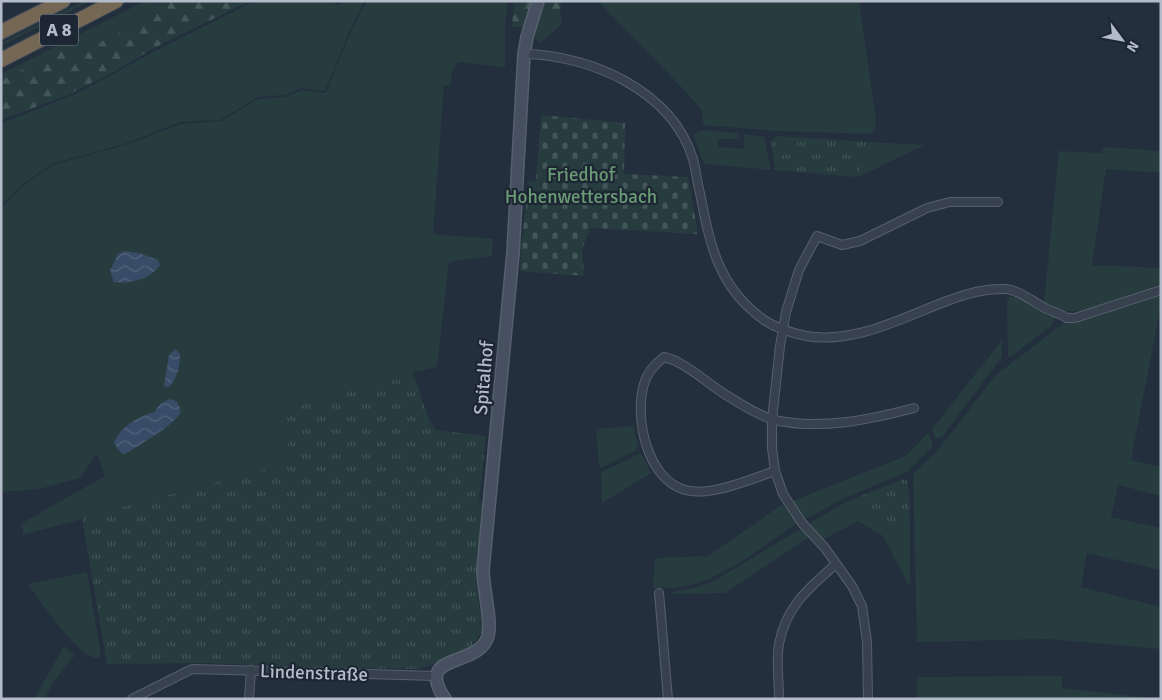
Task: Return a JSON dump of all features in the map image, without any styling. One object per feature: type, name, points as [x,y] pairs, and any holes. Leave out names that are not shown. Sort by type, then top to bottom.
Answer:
[{"type":"highway","name":"A 8","points":[[1,32],[63,1]]},
{"type":"highway","name":"A 8","points":[[1,60],[116,1]]},
{"type":"street","name":"Spitalhof","points":[[436,676],[444,666],[476,652],[488,636],[483,570],[513,253],[524,54],[526,37],[538,1]]},
{"type":"street","points":[[524,54],[561,58],[595,67],[637,88],[664,110],[681,134],[693,160],[710,241],[722,274],[733,290],[754,312],[767,322],[783,329],[820,338],[850,336],[975,291],[1006,289],[1067,318],[1079,317],[1161,290]]},
{"type":"street","points":[[868,699],[867,642],[862,606],[852,586],[825,548],[793,511],[783,494],[774,471],[772,420],[783,329],[791,293],[799,270],[816,236],[842,246],[860,241],[927,208],[950,202],[998,202]]},
{"type":"street","points":[[774,471],[707,491],[683,489],[660,472],[647,448],[641,427],[644,384],[656,363],[664,357],[674,359],[739,404],[772,420],[822,425],[878,418],[914,408]]},
{"type":"street","points":[[779,699],[778,646],[782,631],[792,608],[836,564]]},
{"type":"street","points":[[659,593],[668,699]]},
{"type":"street","name":"Lindenstraße","points":[[132,699],[192,669],[436,676]]},
{"type":"street","points":[[249,699],[251,670]]},
{"type":"street","points":[[436,676],[438,686],[445,699]]},
{"type":"green space","points":[[83,1],[90,1],[1,46],[1,43]]},
{"type":"green space","points":[[145,1],[162,1],[152,7],[139,23],[84,50],[72,49],[1,80],[1,74]]},
{"type":"green space","points":[[162,1],[250,1],[154,48],[117,70],[70,94],[1,120],[1,80],[62,51],[72,49],[84,50],[139,23],[152,7]]},
{"type":"green space","points":[[254,1],[334,1],[336,5],[346,1],[365,1],[353,23],[325,91],[301,88],[285,95],[258,97],[220,120],[180,122],[127,143],[52,164],[28,180],[1,206],[1,123],[76,94]]},
{"type":"green space","points":[[367,1],[508,1],[505,22],[505,67],[460,62],[453,69],[450,86],[444,85],[433,234],[493,239],[492,256],[449,262],[437,367],[413,372],[414,375],[286,407],[289,463],[23,535],[22,523],[105,476],[97,454],[80,478],[39,489],[1,492],[1,208],[29,181],[53,165],[128,144],[180,124],[221,121],[258,99],[286,97],[302,90],[326,93],[350,35]]},
{"type":"green space","points":[[514,1],[532,1],[523,27],[512,27]]},
{"type":"green space","points":[[544,1],[552,1],[549,15],[552,28],[559,27],[539,43],[534,33]]},
{"type":"green space","points":[[552,1],[561,1],[560,13],[562,22],[559,27],[552,28],[549,15]]},
{"type":"green space","points":[[598,1],[859,1],[876,120],[875,129],[870,134],[780,131],[703,125],[702,111],[689,95]]},
{"type":"green space","name":"Friedhof Hohenwettersbach","points":[[541,115],[625,123],[624,174],[688,177],[698,234],[590,228],[582,249],[584,276],[520,271],[529,181],[536,182]]},
{"type":"green space","points":[[702,130],[739,133],[740,139],[718,139],[718,147],[744,149],[744,134],[764,137],[771,170],[704,164],[693,134]]},
{"type":"green space","points":[[776,136],[869,142],[858,177],[775,170],[771,142]]},
{"type":"green space","points":[[869,142],[925,145],[858,177]]},
{"type":"green space","points":[[1105,147],[1161,151],[1161,173],[1106,169],[1092,265],[1161,268],[1161,284],[1090,309],[1067,311],[1044,303],[1059,151],[1101,153]]},
{"type":"green space","points":[[1161,293],[1161,304],[1131,460],[1161,467],[1161,496],[1118,485],[1111,517],[1161,528],[1161,570],[1087,553],[1081,587],[1161,607],[1161,649],[1049,639],[917,642],[913,474],[937,451],[996,375],[1065,322],[1076,322]]},
{"type":"green space","points":[[1010,296],[1021,299],[1055,318],[1052,325],[1010,357],[1008,356],[1007,301]]},
{"type":"green space","points":[[1002,340],[1002,357],[942,437],[935,439],[932,429]]},
{"type":"green space","points":[[414,375],[429,420],[436,430],[486,436],[479,501],[484,503],[476,583],[482,631],[471,647],[449,658],[419,669],[205,663],[107,664],[82,518],[289,463],[286,407]]},
{"type":"green space","points":[[634,426],[638,446],[635,451],[601,468],[599,466],[596,429]]},
{"type":"green space","points":[[929,432],[933,446],[907,472],[847,497],[805,519],[802,518],[790,502],[906,456]]},
{"type":"green space","points":[[639,454],[642,455],[651,473],[602,503],[601,472]]},
{"type":"green space","points":[[903,479],[907,481],[909,491],[910,528],[877,525],[846,502]]},
{"type":"green space","points":[[846,502],[877,525],[910,528],[910,583],[908,584],[883,536],[858,521],[821,541],[807,525]]},
{"type":"green space","points":[[783,504],[797,523],[757,551],[728,569],[698,583],[676,587],[653,588],[655,558],[708,556]]},
{"type":"green space","points":[[802,528],[809,537],[725,593],[671,594],[672,592],[694,588],[714,581]]},
{"type":"green space","points":[[87,572],[101,656],[98,658],[90,656],[71,639],[50,615],[28,584]]},
{"type":"green space","points":[[64,646],[75,655],[52,684],[45,699],[34,699]]},
{"type":"green space","points":[[1062,676],[1062,688],[1160,699],[917,699],[917,677]]},
{"type":"water","points":[[124,251],[154,258],[158,260],[160,265],[146,277],[127,282],[114,282],[110,271],[118,254]]},
{"type":"water","points":[[176,349],[180,354],[177,372],[174,381],[168,387],[164,386],[169,355]]},
{"type":"water","points":[[171,399],[177,402],[180,407],[180,413],[177,418],[146,441],[125,454],[121,453],[114,443],[125,427],[143,416],[155,412],[161,404]]}]
